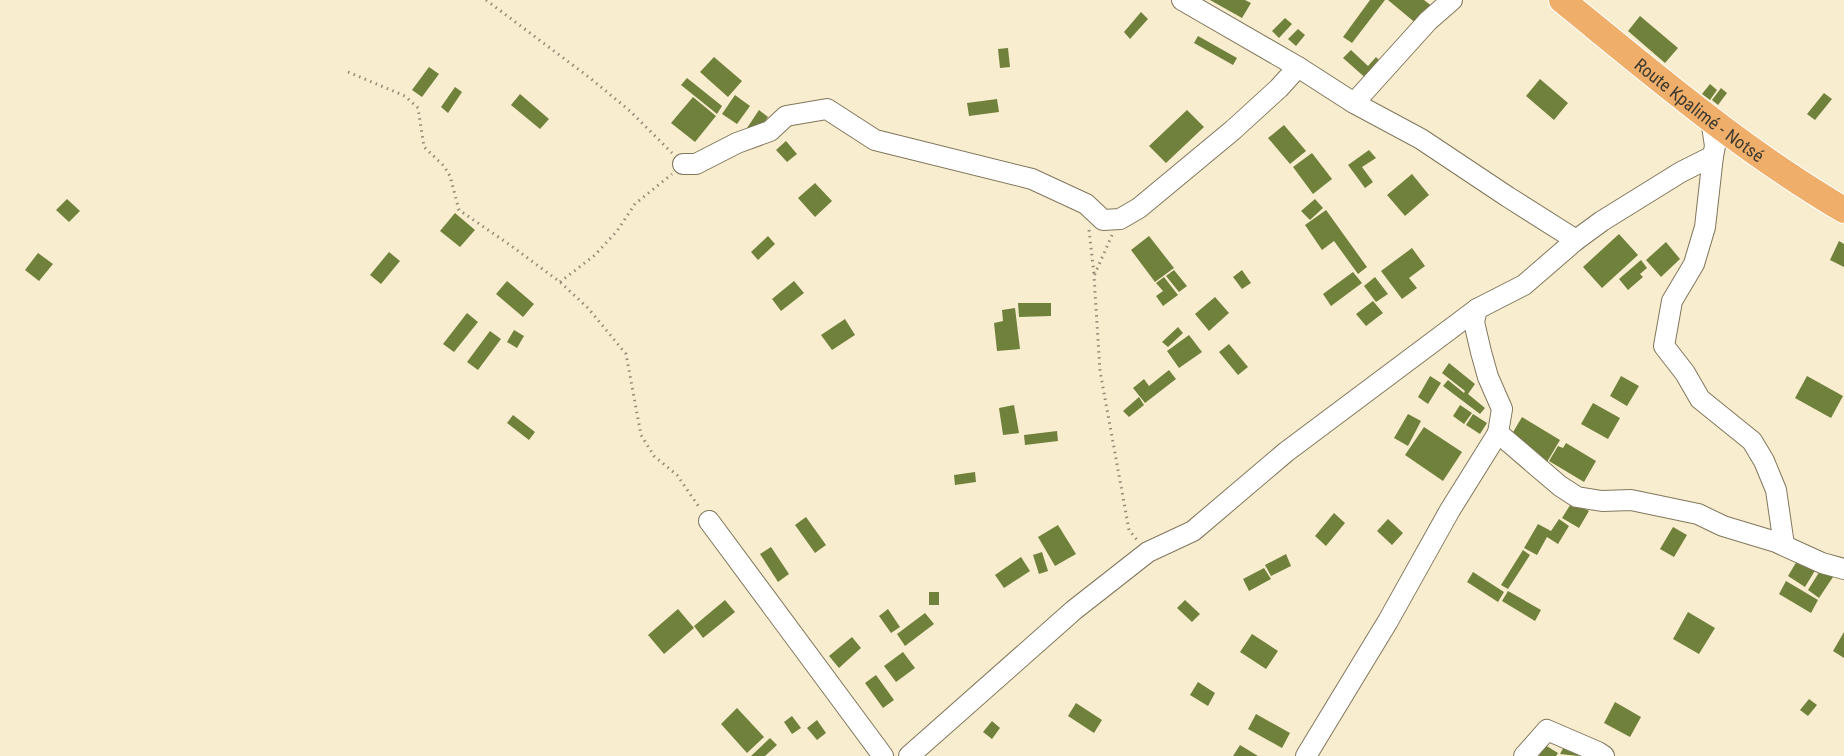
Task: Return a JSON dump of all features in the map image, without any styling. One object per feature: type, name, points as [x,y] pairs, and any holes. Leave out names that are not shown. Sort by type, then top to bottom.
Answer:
[{"type":"main road","name":"Route Kpalimé - Notsé","points":[[1562,0],[1711,119],[1764,158],[1844,210]]},
{"type":"street","points":[[1182,0],[1298,67],[1354,103],[1421,139],[1576,240]]},
{"type":"street","points":[[1354,103],[1428,21],[1452,0]]},
{"type":"street","points":[[683,164],[696,164],[737,143],[770,131],[786,116],[827,109],[875,140],[1032,179],[1086,204],[1103,220],[1120,219],[1139,208],[1233,130],[1279,88],[1298,67]]},
{"type":"street","points":[[1711,119],[1715,146],[1705,227],[1694,264],[1672,301],[1664,346],[1685,373],[1700,399],[1752,441],[1776,490],[1784,545]]},
{"type":"street","points":[[909,756],[1074,610],[1148,552],[1193,531],[1286,452],[1477,309],[1524,285],[1576,240],[1602,221],[1671,178],[1713,156]]},
{"type":"street","points":[[1306,756],[1388,621],[1450,510],[1498,433],[1502,409],[1488,377],[1481,352],[1474,322],[1477,309]]},
{"type":"street","points":[[1498,433],[1560,486],[1577,497],[1602,501],[1631,500],[1698,514],[1723,526],[1784,545],[1822,563],[1844,569]]},
{"type":"street","points":[[709,521],[883,756]]},
{"type":"street","points":[[1524,756],[1547,730],[1604,756]]},
{"type":"path","points":[[486,0],[606,91],[630,111],[683,164],[635,204],[617,231],[595,255],[560,282]]},
{"type":"path","points":[[348,72],[405,96],[418,108],[424,147],[444,166],[450,176],[459,210],[510,244],[560,282],[588,308],[626,354],[641,435],[654,456],[677,475],[709,521]]},
{"type":"path","points":[[1086,204],[1094,276],[1100,371],[1128,530],[1148,552]]},
{"type":"path","points":[[1094,276],[1120,219]]},
{"type":"building","points":[[1210,0],[1245,0],[1251,3],[1242,18]]},
{"type":"building","points":[[1370,0],[1385,0],[1352,43],[1343,37]]},
{"type":"building","points":[[1388,0],[1424,0],[1433,7],[1418,25]]},
{"type":"building","points":[[1141,12],[1148,19],[1130,39],[1124,32]]},
{"type":"building","points":[[1640,16],[1678,48],[1665,63],[1628,31]]},
{"type":"building","points":[[1285,18],[1292,24],[1279,38],[1272,31]]},
{"type":"building","points":[[1298,29],[1305,35],[1296,46],[1288,39]]},
{"type":"building","points":[[1198,36],[1237,58],[1233,65],[1194,43]]},
{"type":"building","points":[[1008,48],[1010,67],[1000,68],[998,49]]},
{"type":"building","points":[[1351,50],[1368,66],[1376,57],[1384,65],[1369,81],[1343,58]]},
{"type":"building","points":[[714,57],[742,81],[728,97],[700,72]]},
{"type":"building","points":[[429,67],[439,74],[422,97],[412,90]]},
{"type":"building","points":[[687,78],[722,106],[717,114],[681,85]]},
{"type":"building","points":[[1540,79],[1568,103],[1554,120],[1526,96]]},
{"type":"building","points":[[1710,84],[1717,90],[1710,100],[1702,94]]},
{"type":"building","points":[[455,87],[462,92],[448,113],[441,107]]},
{"type":"building","points":[[1721,88],[1727,93],[1718,105],[1712,100]]},
{"type":"building","points":[[1824,93],[1832,99],[1815,120],[1807,114]]},
{"type":"building","points":[[520,94],[549,119],[540,129],[511,105]]},
{"type":"building","points":[[735,95],[750,106],[737,124],[722,114]]},
{"type":"building","points":[[693,97],[716,116],[695,142],[671,123]]},
{"type":"building","points":[[997,99],[999,112],[969,116],[967,103]]},
{"type":"building","points":[[759,110],[768,117],[756,134],[747,128]]},
{"type":"building","points":[[1187,110],[1204,127],[1166,163],[1149,146]]},
{"type":"building","points":[[1284,125],[1306,151],[1290,164],[1268,138]]},
{"type":"building","points":[[786,141],[797,154],[787,162],[776,150]]},
{"type":"building","points":[[1369,150],[1376,158],[1362,167],[1373,182],[1365,188],[1348,165]]},
{"type":"building","points":[[1312,153],[1332,179],[1313,194],[1293,167]]},
{"type":"building","points":[[1412,174],[1429,195],[1405,216],[1387,195]]},
{"type":"building","points":[[815,183],[832,201],[815,217],[798,198]]},
{"type":"building","points":[[67,199],[80,211],[69,222],[56,210]]},
{"type":"building","points":[[1315,199],[1323,208],[1310,220],[1301,211]]},
{"type":"building","points":[[1326,210],[1367,267],[1358,274],[1334,241],[1322,250],[1305,225]]},
{"type":"building","points":[[455,213],[475,230],[460,247],[440,231]]},
{"type":"building","points":[[1619,234],[1638,255],[1602,288],[1583,267]]},
{"type":"building","points":[[768,236],[775,244],[758,260],[751,252]]},
{"type":"building","points":[[1149,236],[1174,268],[1155,282],[1131,250]]},
{"type":"building","points":[[1839,241],[1844,244],[1844,267],[1830,260]]},
{"type":"building","points":[[1666,242],[1680,259],[1661,277],[1646,260]]},
{"type":"building","points":[[1412,248],[1425,266],[1409,278],[1417,288],[1402,299],[1381,271]]},
{"type":"building","points":[[389,252],[400,261],[381,284],[370,275]]},
{"type":"building","points":[[38,253],[53,264],[39,281],[25,270]]},
{"type":"building","points":[[1641,260],[1647,268],[1640,274],[1643,277],[1628,290],[1619,279]]},
{"type":"building","points":[[1174,270],[1187,286],[1179,292],[1166,276]]},
{"type":"building","points":[[1242,270],[1251,283],[1242,289],[1233,277]]},
{"type":"building","points":[[1353,272],[1362,283],[1331,306],[1323,294]]},
{"type":"building","points":[[1164,277],[1178,295],[1163,306],[1156,296],[1163,291],[1156,283]]},
{"type":"building","points":[[1375,277],[1388,294],[1376,302],[1364,286]]},
{"type":"building","points":[[507,281],[534,304],[523,317],[496,294]]},
{"type":"building","points":[[794,281],[804,293],[781,311],[772,299]]},
{"type":"building","points":[[1215,297],[1229,313],[1209,331],[1195,314]]},
{"type":"building","points":[[1373,301],[1383,313],[1366,326],[1356,314]]},
{"type":"building","points":[[1018,303],[1051,303],[1051,316],[1019,317]]},
{"type":"building","points":[[1015,308],[1020,349],[997,351],[994,323],[1003,321],[1002,310]]},
{"type":"building","points":[[467,313],[478,322],[454,352],[443,344]]},
{"type":"building","points":[[845,319],[855,335],[832,350],[821,335]]},
{"type":"building","points":[[1178,327],[1183,333],[1168,347],[1162,342]]},
{"type":"building","points":[[514,330],[524,336],[517,348],[507,342]]},
{"type":"building","points":[[490,331],[501,339],[478,370],[467,362]]},
{"type":"building","points":[[1189,335],[1202,352],[1179,368],[1167,351]]},
{"type":"building","points":[[1229,344],[1248,367],[1238,375],[1219,352]]},
{"type":"building","points":[[1449,363],[1475,384],[1468,394],[1485,408],[1480,414],[1443,386],[1448,380],[1464,393],[1465,391],[1442,373]]},
{"type":"building","points":[[1169,370],[1176,379],[1145,403],[1133,388],[1144,379],[1149,386]]},
{"type":"building","points":[[1430,376],[1441,383],[1428,404],[1418,397]]},
{"type":"building","points":[[1621,376],[1639,386],[1627,406],[1610,396]]},
{"type":"building","points":[[1807,376],[1843,396],[1831,418],[1795,398]]},
{"type":"building","points":[[1139,397],[1144,405],[1129,417],[1123,411]]},
{"type":"building","points":[[1593,403],[1620,418],[1608,439],[1581,424]]},
{"type":"building","points":[[1014,405],[1019,433],[1003,435],[999,408]]},
{"type":"building","points":[[1460,405],[1472,413],[1464,424],[1453,416]]},
{"type":"building","points":[[1408,414],[1421,421],[1408,446],[1394,438]]},
{"type":"building","points":[[1473,414],[1487,423],[1480,434],[1466,425]]},
{"type":"building","points":[[513,415],[535,432],[529,440],[507,423]]},
{"type":"building","points":[[1522,417],[1560,440],[1547,462],[1509,439]]},
{"type":"building","points":[[1424,427],[1462,452],[1443,481],[1405,455]]},
{"type":"building","points":[[1057,431],[1058,441],[1025,445],[1024,435]]},
{"type":"building","points":[[1566,443],[1596,461],[1584,482],[1549,461],[1558,446],[1563,448]]},
{"type":"building","points":[[975,472],[976,482],[955,485],[954,475]]},
{"type":"building","points":[[1572,502],[1589,511],[1579,528],[1562,518]]},
{"type":"building","points":[[1334,513],[1345,523],[1326,546],[1315,536]]},
{"type":"building","points":[[806,517],[826,545],[815,553],[795,525]]},
{"type":"building","points":[[1388,519],[1403,533],[1392,545],[1377,531]]},
{"type":"building","points":[[1559,519],[1569,526],[1558,544],[1547,537],[1537,555],[1524,548],[1538,524],[1551,531]]},
{"type":"building","points":[[1058,525],[1076,554],[1055,566],[1038,537]]},
{"type":"building","points":[[1673,527],[1687,535],[1674,557],[1660,549]]},
{"type":"building","points":[[771,547],[789,574],[778,582],[760,554]]},
{"type":"building","points":[[1523,550],[1530,555],[1508,589],[1501,585]]},
{"type":"building","points":[[1042,552],[1048,571],[1039,574],[1033,555]]},
{"type":"building","points":[[1286,554],[1291,566],[1271,576],[1265,565]]},
{"type":"building","points":[[1800,556],[1819,564],[1805,587],[1788,576]]},
{"type":"building","points":[[1021,557],[1030,571],[1004,588],[995,575]]},
{"type":"building","points":[[1823,566],[1835,574],[1819,598],[1808,590]]},
{"type":"building","points":[[1264,568],[1271,579],[1249,591],[1243,579]]},
{"type":"building","points":[[1473,572],[1504,592],[1498,602],[1467,582]]},
{"type":"building","points":[[1786,581],[1818,600],[1811,613],[1779,594]]},
{"type":"building","points":[[1508,591],[1541,610],[1535,621],[1502,601]]},
{"type":"building","points":[[929,592],[939,592],[939,605],[929,605]]},
{"type":"building","points":[[725,600],[735,612],[703,638],[694,626]]},
{"type":"building","points":[[1185,600],[1200,614],[1192,622],[1177,608]]},
{"type":"building","points":[[678,609],[694,628],[664,654],[648,635]]},
{"type":"building","points":[[888,609],[900,627],[891,633],[879,616]]},
{"type":"building","points":[[1688,612],[1715,628],[1699,654],[1673,639]]},
{"type":"building","points":[[925,613],[934,624],[905,646],[897,634]]},
{"type":"building","points":[[1844,632],[1844,658],[1833,651]]},
{"type":"building","points":[[1252,634],[1278,651],[1266,669],[1240,652]]},
{"type":"building","points":[[852,637],[861,648],[839,668],[829,656]]},
{"type":"building","points":[[903,652],[915,668],[896,682],[884,666]]},
{"type":"building","points":[[876,675],[894,700],[883,708],[865,683]]},
{"type":"building","points":[[1198,682],[1215,693],[1208,706],[1190,695]]},
{"type":"building","points":[[1809,699],[1817,705],[1808,716],[1800,710]]},
{"type":"building","points":[[1615,702],[1641,717],[1630,737],[1604,723]]},
{"type":"building","points":[[1076,703],[1102,720],[1094,733],[1068,716]]},
{"type":"building","points":[[737,708],[764,737],[747,753],[721,724]]},
{"type":"building","points":[[1256,714],[1290,733],[1282,748],[1248,729]]},
{"type":"building","points":[[792,716],[801,728],[792,734],[784,722]]},
{"type":"building","points":[[817,720],[826,733],[817,740],[807,728]]},
{"type":"building","points":[[992,721],[1000,728],[992,739],[983,732]]},
{"type":"building","points":[[770,738],[777,745],[765,756],[751,756]]},
{"type":"building","points":[[1567,741],[1582,749],[1578,756],[1560,754]]},
{"type":"building","points":[[1240,745],[1258,756],[1233,756]]},
{"type":"building","points":[[1545,745],[1558,753],[1556,756],[1539,756]]}]
